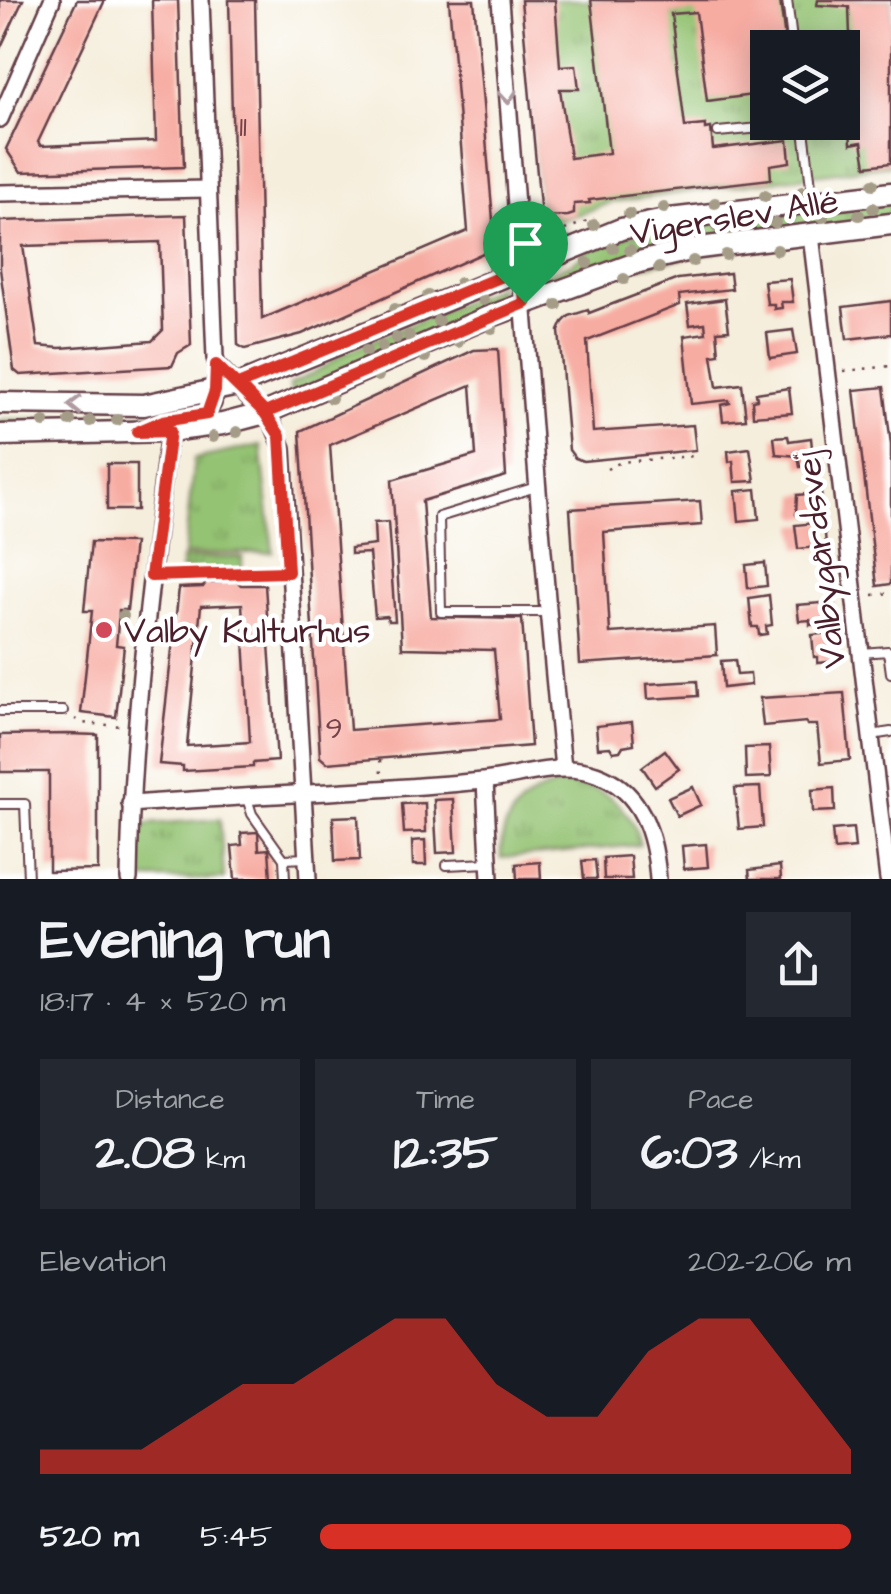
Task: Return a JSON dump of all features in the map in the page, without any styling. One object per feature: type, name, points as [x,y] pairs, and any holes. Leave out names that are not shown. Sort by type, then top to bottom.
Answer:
[{"type":"street","points":[[0,119],[52,0]]},
{"type":"street","points":[[200,0],[215,391]]},
{"type":"street","points":[[500,0],[547,612],[563,768]]},
{"type":"street","points":[[0,194],[208,189]]},
{"type":"street","name":"Vigerslev Allé","points":[[0,402],[144,404],[215,391],[308,359],[584,242],[634,225],[891,192]]},
{"type":"street","name":"Vigerslev Allé","points":[[0,435],[170,431],[224,424],[265,413],[525,303],[658,256],[891,224]]},
{"type":"street","name":"Valbygårdsvej","points":[[811,235],[888,879]]},
{"type":"street","points":[[216,365],[265,413],[278,430],[283,448],[308,879]]},
{"type":"street","name":"Vigerslev Allé","points":[[137,432],[163,421],[204,416],[211,408],[215,391]]},
{"type":"street","points":[[129,879],[130,804],[151,576],[170,431]]},
{"type":"street","points":[[130,804],[485,781],[563,768],[594,773],[615,783],[632,798],[656,842],[658,879]]},
{"type":"street","points":[[485,781],[490,871]]},
{"type":"lane","points":[[787,0],[791,30]]},
{"type":"lane","points":[[718,132],[750,129]]},
{"type":"lane","points":[[805,140],[813,202]]},
{"type":"lane","points":[[540,485],[439,518],[442,612],[547,612]]},
{"type":"lane","points":[[861,653],[890,650],[891,673]]},
{"type":"lane","points":[[0,711],[63,710]]},
{"type":"lane","points":[[871,735],[891,732]]},
{"type":"lane","points":[[246,795],[252,814],[284,859],[285,879]]},
{"type":"lane","points":[[0,804],[25,804],[28,879]]},
{"type":"lane","points":[[284,859],[306,858]]},
{"type":"lane","points":[[447,865],[490,871]]},
{"type":"path","points":[[828,373],[891,367]]},
{"type":"path","points":[[607,469],[621,462],[694,456]]},
{"type":"path","points":[[151,576],[288,572]]},
{"type":"path","points":[[854,597],[891,592]]},
{"type":"path","points":[[63,710],[82,723],[137,728]]},
{"type":"green space","points":[[523,0],[891,0],[891,165],[612,202],[549,225],[541,217]]},
{"type":"green space","points":[[891,201],[891,217],[537,287],[538,279],[594,247],[641,232]]},
{"type":"green space","points":[[497,287],[501,304],[292,393],[289,385],[344,353]]},
{"type":"green space","points":[[189,409],[190,414],[137,423],[0,427],[0,420],[140,415]]},
{"type":"green space","points":[[261,445],[273,552],[184,555],[194,459]]},
{"type":"green space","points":[[242,557],[242,570],[181,570],[182,558]]},
{"type":"green space","points":[[561,784],[590,788],[613,799],[630,818],[640,845],[501,858],[504,831],[516,809],[536,794]]},
{"type":"green space","points":[[220,819],[224,879],[136,879],[135,825]]},
{"type":"building","points":[[0,0],[23,0],[0,49]]},
{"type":"building","points":[[77,0],[105,0],[38,142],[41,146],[156,141],[152,0],[178,0],[184,167],[21,172],[6,149]]},
{"type":"building","points":[[229,0],[255,0],[262,319],[468,231],[449,0],[474,0],[495,243],[492,249],[302,334],[245,349],[238,345]]},
{"type":"building","points":[[521,0],[555,0],[560,66],[576,65],[579,89],[560,89],[570,158],[609,153],[591,0],[780,0],[784,30],[750,30],[750,95],[707,101],[696,12],[671,14],[685,127],[711,128],[713,149],[788,140],[790,162],[770,165],[771,179],[589,200],[590,203],[574,204],[574,214],[541,217]]},
{"type":"building","points":[[818,0],[891,0],[891,163],[866,166],[862,142],[851,144],[851,140],[860,140],[860,30],[850,30],[849,7],[817,5]]},
{"type":"building","points":[[186,215],[191,345],[178,353],[172,366],[20,375],[14,370],[0,269],[0,221]],"holes":[[[160,242],[163,330],[152,341],[38,346],[23,246]]]},
{"type":"building","points":[[730,273],[732,289],[679,295],[680,305],[587,341],[593,432],[693,425],[696,450],[583,461],[575,458],[569,450],[559,331],[563,322],[569,316],[588,310],[589,313],[678,279]]},
{"type":"building","points":[[790,279],[793,302],[781,302],[782,308],[774,309],[774,304],[767,304],[764,281]]},
{"type":"building","points":[[725,299],[729,330],[717,331],[719,354],[712,355],[717,387],[742,384],[746,419],[723,421],[721,405],[730,403],[729,400],[691,404],[684,336],[706,333],[705,323],[690,325],[687,304]]},
{"type":"building","points":[[891,301],[891,334],[847,339],[843,307]]},
{"type":"building","points":[[793,330],[797,354],[770,358],[767,333]]},
{"type":"building","points":[[498,349],[506,476],[422,501],[431,617],[522,619],[531,746],[327,763],[320,757],[300,431],[474,350]],"holes":[[[471,385],[476,455],[392,480],[402,648],[494,650],[500,719],[350,730],[330,445]]]},
{"type":"building","points":[[884,387],[891,445],[891,584],[877,586],[854,390]]},
{"type":"building","points":[[789,388],[792,413],[753,416],[752,400],[757,399],[756,393]]},
{"type":"building","points":[[788,436],[789,441],[811,438],[814,466],[800,467],[798,456],[776,454],[774,437]]},
{"type":"building","points":[[750,448],[755,481],[735,482],[728,451]]},
{"type":"building","points":[[107,464],[137,464],[137,510],[107,510]]},
{"type":"building","points":[[756,489],[759,519],[739,521],[736,491]]},
{"type":"building","points":[[821,493],[824,515],[799,518],[797,495]]},
{"type":"building","points":[[700,501],[702,525],[604,532],[610,633],[715,626],[717,655],[580,664],[570,509]]},
{"type":"building","points":[[388,522],[395,621],[388,621],[387,616],[375,617],[369,553],[351,554],[351,548],[375,545],[374,523]]},
{"type":"building","points":[[824,522],[826,546],[798,549],[795,525]]},
{"type":"building","name":"Valby Kulturhus","points":[[91,542],[134,543],[127,610],[119,610],[116,645],[124,646],[116,717],[81,713],[92,611],[84,611]]},
{"type":"building","points":[[765,563],[767,586],[748,588],[746,565]]},
{"type":"building","points":[[208,580],[265,585],[277,761],[253,763],[253,767],[183,771],[183,766],[159,764],[179,588],[203,587]],"holes":[[[242,604],[250,742],[187,746],[201,606]]]},
{"type":"building","points":[[769,595],[772,625],[766,626],[767,634],[759,635],[758,627],[752,627],[749,598]]},
{"type":"building","points":[[834,602],[836,622],[810,625],[810,620],[799,621],[797,605]]},
{"type":"building","points":[[837,632],[838,661],[818,663],[812,635]]},
{"type":"building","points":[[735,660],[737,675],[750,674],[751,685],[723,688],[721,661]]},
{"type":"building","points":[[697,681],[698,696],[648,699],[647,684]]},
{"type":"building","points":[[844,693],[850,760],[821,763],[817,725],[806,722],[763,726],[760,698]]},
{"type":"building","points":[[632,722],[634,744],[613,752],[610,747],[598,748],[596,726]]},
{"type":"building","points":[[0,735],[98,735],[98,870],[49,871],[49,772],[0,772]]},
{"type":"building","points":[[769,747],[771,777],[746,778],[745,748]]},
{"type":"building","points":[[665,750],[679,769],[655,786],[642,767]]},
{"type":"building","points":[[693,787],[701,805],[677,816],[668,798]]},
{"type":"building","points":[[760,787],[763,827],[739,829],[735,788]]},
{"type":"building","points":[[834,788],[835,811],[813,812],[812,790]]},
{"type":"building","points":[[453,799],[456,852],[437,853],[434,800]]},
{"type":"building","points":[[425,803],[426,832],[404,833],[402,804]]},
{"type":"building","points":[[358,816],[360,860],[335,861],[333,817]]},
{"type":"building","points":[[853,828],[855,848],[834,850],[832,830]]},
{"type":"building","points":[[258,832],[259,850],[269,849],[271,879],[235,879],[232,846],[242,845],[241,833]]},
{"type":"building","points":[[425,840],[426,865],[413,865],[412,841]]},
{"type":"building","points":[[706,844],[708,867],[684,869],[682,846]]},
{"type":"building","points":[[630,856],[632,879],[604,879],[603,858]]},
{"type":"building","points":[[595,860],[597,879],[584,879],[582,861]]},
{"type":"building","points":[[540,862],[541,879],[517,879],[516,864]]},
{"type":"building","points":[[780,866],[781,879],[750,879],[749,870]]},
{"type":"place","name":"Valby Kulturhus","points":[[104,630]]},
{"type":"route","points":[[525,303],[265,413],[216,365],[215,391],[207,414],[163,421],[137,432],[170,431],[151,576],[288,572],[280,436],[276,426],[265,413],[238,385],[522,268],[525,303]]}]
